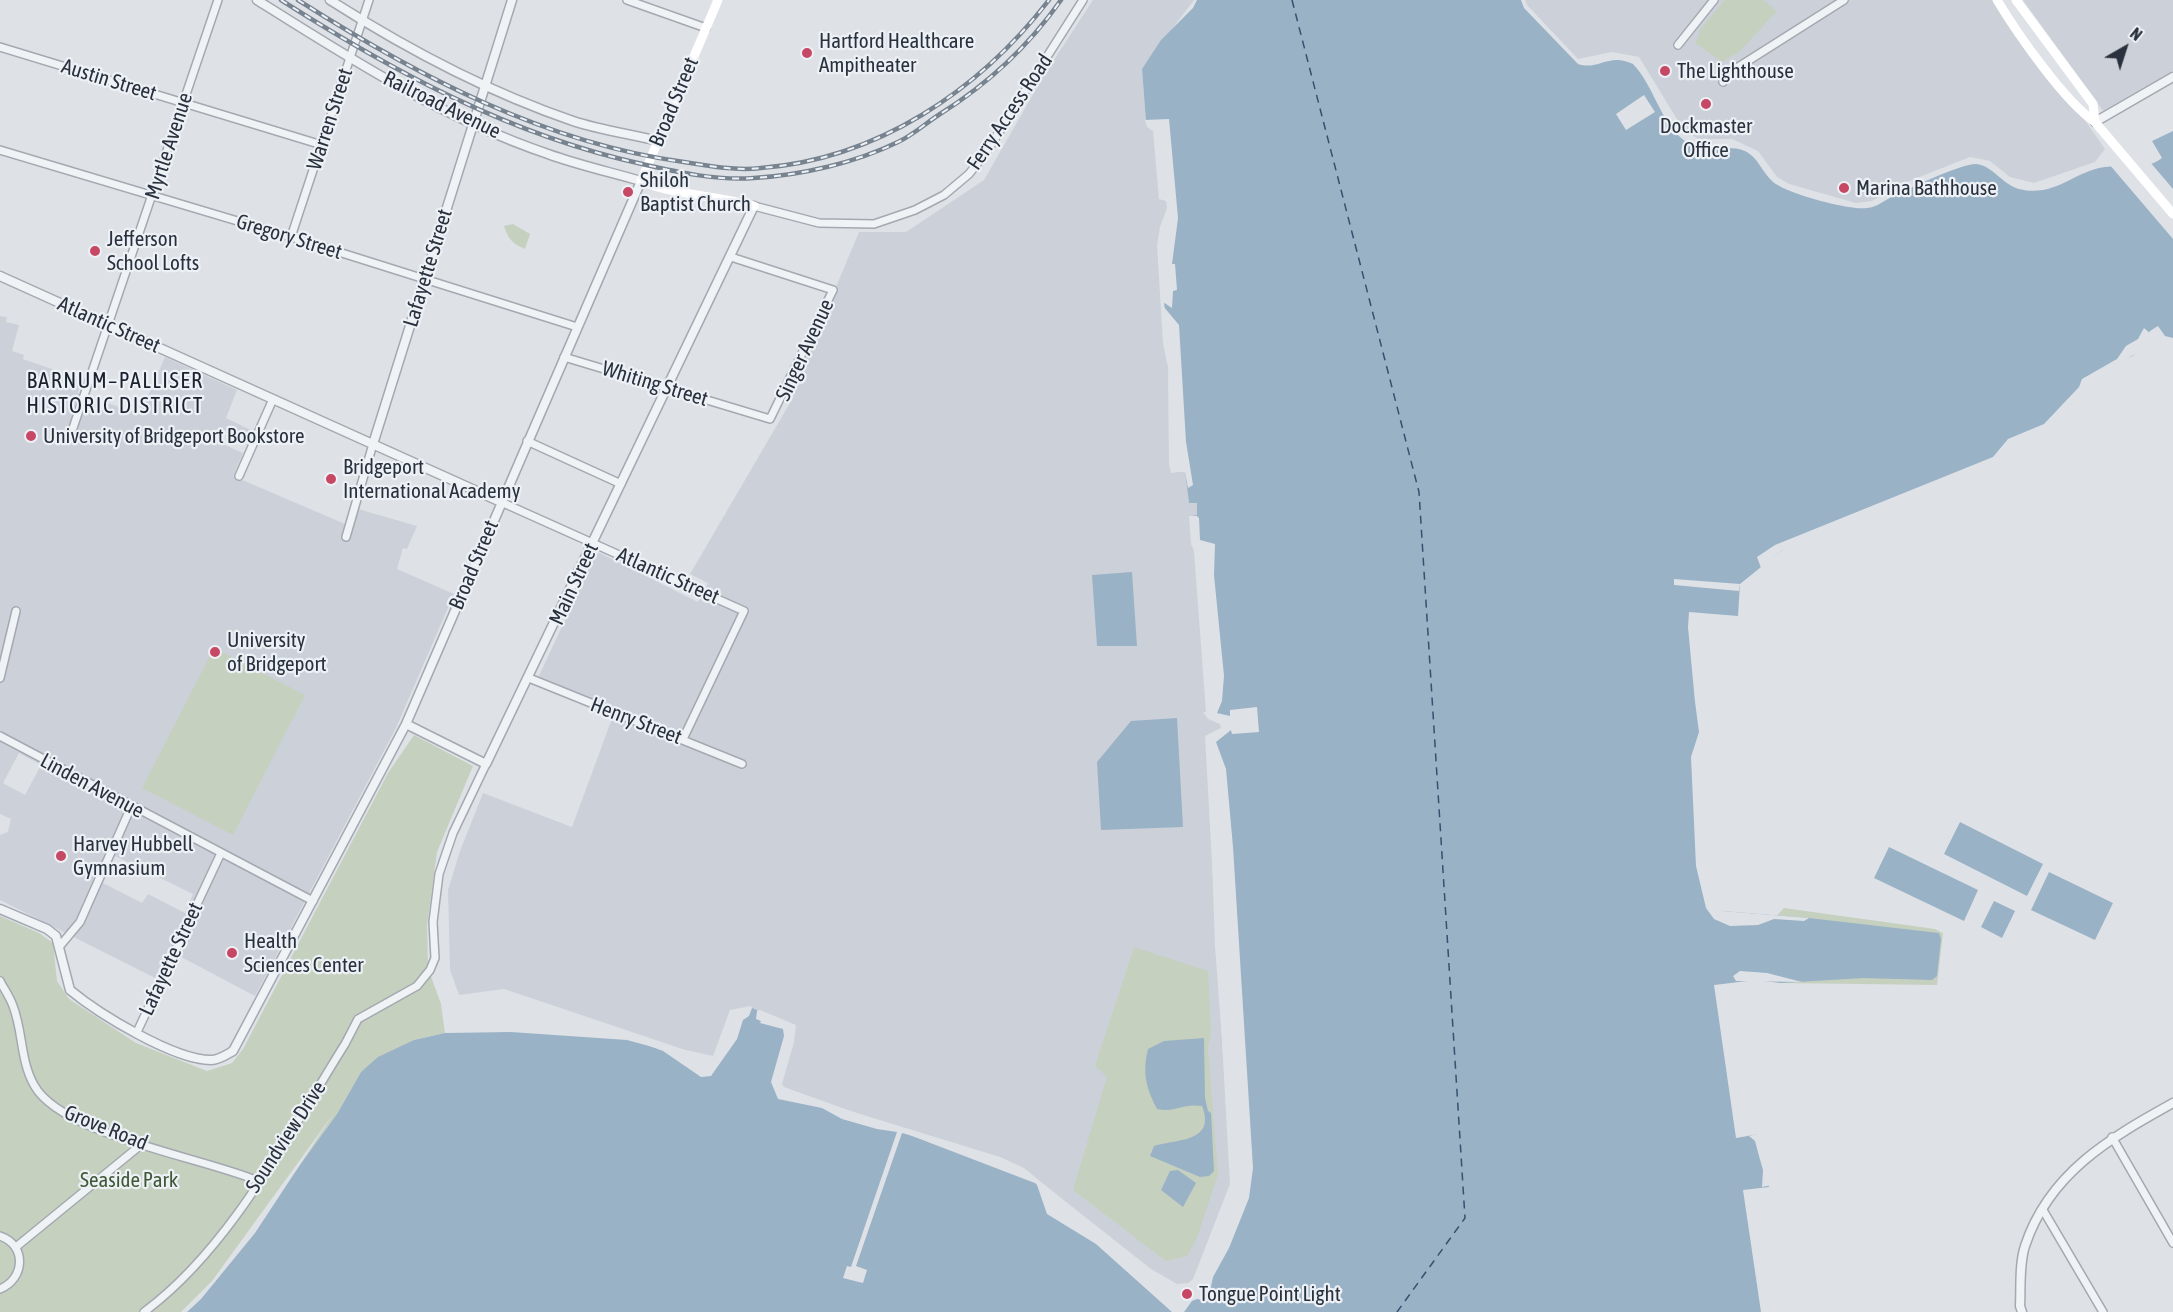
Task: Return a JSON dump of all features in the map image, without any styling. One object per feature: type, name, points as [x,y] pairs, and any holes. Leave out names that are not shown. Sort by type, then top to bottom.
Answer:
[{"type":"main road","name":"Broad Street","points":[[640,181],[718,0]]},
{"type":"main road","points":[[1997,0],[2061,88],[2083,114],[2095,122],[2173,214]]},
{"type":"main road","points":[[2016,0],[2093,104],[2095,122]]},
{"type":"main road","name":"Ferry Access Road","points":[[640,181],[672,192],[713,195],[754,206]]},
{"type":"street","name":"Myrtle Avenue","points":[[73,428],[218,0]]},
{"type":"street","name":"Railroad Avenue","points":[[257,0],[349,58],[473,123],[548,154],[640,181]]},
{"type":"street","name":"Railroad Avenue","points":[[330,0],[362,20],[485,85],[574,121],[658,141]]},
{"type":"street","name":"Warren Street","points":[[291,237],[369,0]]},
{"type":"street","name":"Lafayette Street","points":[[346,537],[512,0]]},
{"type":"street","points":[[627,0],[705,28]]},
{"type":"street","name":"Ferry Access Road","points":[[754,206],[819,223],[874,225],[915,210],[944,195],[969,174],[987,151],[1083,0]]},
{"type":"street","points":[[1678,45],[1714,0]]},
{"type":"street","points":[[1723,82],[1732,71],[1844,0]]},
{"type":"street","name":"Austin Street","points":[[0,47],[322,145]]},
{"type":"street","points":[[2095,122],[2173,77]]},
{"type":"street","name":"Gregory Street","points":[[0,150],[291,237],[577,327]]},
{"type":"street","name":"Broad Street","points":[[137,1032],[200,1059],[214,1060],[233,1051],[406,724],[640,181]]},
{"type":"street","name":"Main Street","points":[[430,970],[435,958],[433,922],[439,874],[453,833],[530,678],[754,206]]},
{"type":"street","name":"Singer Avenue","points":[[731,257],[833,290],[771,419],[747,412]]},
{"type":"street","name":"Atlantic Street","points":[[0,276],[744,611],[683,739]]},
{"type":"street","name":"Whiting Street","points":[[564,357],[747,412]]},
{"type":"street","points":[[239,476],[273,399]]},
{"type":"street","points":[[527,441],[621,483]]},
{"type":"street","points":[[0,678],[16,610]]},
{"type":"street","name":"Henry Street","points":[[530,678],[742,764]]},
{"type":"street","points":[[406,724],[486,764]]},
{"type":"street","name":"Linden Avenue","points":[[0,736],[313,901]]},
{"type":"street","points":[[59,947],[80,922],[132,807]]},
{"type":"street","name":"Lafayette Street","points":[[137,1032],[221,853]]},
{"type":"street","points":[[0,909],[47,929],[56,936],[70,990],[87,1004],[137,1032]]},
{"type":"street","name":"Soundview Drive","points":[[144,1312],[182,1279],[214,1244],[258,1181],[345,1044],[358,1019],[417,986],[430,970]]},
{"type":"street","name":"Grove Road","points":[[0,981],[14,1007],[25,1062],[34,1085],[42,1097],[78,1120],[141,1144],[232,1170],[258,1181]]},
{"type":"street","points":[[2022,1312],[2024,1248],[2043,1210],[2064,1176],[2112,1137],[2173,1103]]},
{"type":"street","points":[[2112,1137],[2173,1243]]},
{"type":"street","points":[[16,1247],[141,1144]]},
{"type":"street","points":[[2043,1210],[2103,1312]]},
{"type":"street","points":[[0,1236],[16,1247],[20,1259],[18,1274],[13,1281],[0,1289]]},
{"type":"shaded area","points":[[1093,0],[1194,0],[1142,69],[1146,122],[1155,130],[1168,197],[1163,304],[1171,368],[1172,473],[1185,472],[1189,503],[1197,503],[1197,516],[1192,516],[1224,729],[1208,737],[1215,946],[1233,1184],[1195,1281],[1176,1287],[1149,1271],[1024,1168],[1000,1157],[782,1090],[715,1060],[504,989],[459,995],[450,970],[448,890],[460,851],[483,793],[572,827],[614,713],[536,682],[596,554],[600,553],[698,602],[708,583],[690,574],[794,396],[791,394],[859,232],[906,232],[984,180],[1044,75]]},
{"type":"shaded area","points":[[1525,0],[2001,0],[2105,149],[2095,162],[2034,183],[2010,177],[1990,161],[1970,157],[1902,184],[1872,201],[1856,203],[1789,184],[1777,177],[1758,151],[1732,139],[1698,139],[1683,129],[1639,57],[1612,52],[1578,59],[1527,5]]},
{"type":"shaded area","points":[[2023,0],[2173,0],[2173,71],[2103,111]]},
{"type":"shaded area","name":"University of Bridgeport","points":[[0,316],[7,317],[6,322],[19,325],[12,351],[24,355],[23,359],[81,379],[78,393],[140,414],[165,357],[237,390],[226,418],[253,431],[248,441],[221,429],[216,441],[243,453],[233,476],[352,527],[358,509],[417,526],[407,549],[403,548],[397,569],[454,594],[396,728],[255,996],[168,950],[155,978],[0,900],[0,835],[8,832],[11,819],[0,814]],"holes":[[[19,753],[41,765],[25,795],[3,783]],[[115,856],[193,894],[185,913],[148,894],[142,903],[103,883]]]},
{"type":"green space","points":[[1725,0],[1763,0],[1777,11],[1739,52],[1722,62],[1695,43],[1700,34],[1698,32]]},
{"type":"green space","points":[[513,224],[530,234],[525,249],[514,243],[507,234],[504,226]]},
{"type":"green space","points":[[214,648],[305,695],[233,835],[142,788]]},
{"type":"green space","name":"Seaside Park","points":[[414,735],[473,766],[437,852],[427,925],[428,968],[441,1004],[445,1033],[414,1040],[361,1072],[337,1114],[214,1283],[184,1312],[0,1312],[0,916],[39,933],[53,943],[57,981],[69,999],[136,1043],[207,1071],[232,1063],[243,1049],[388,773]]},
{"type":"green space","points":[[1784,908],[1935,929],[1943,933],[1937,985],[1780,983],[1767,973],[1771,922]]},
{"type":"green space","points":[[1134,947],[1208,971],[1211,1033],[1208,1048],[1218,1174],[1196,1240],[1187,1256],[1166,1261],[1073,1190],[1107,1077],[1095,1066]]},
{"type":"water","points":[[1197,0],[1521,0],[1524,8],[1578,64],[1585,66],[1617,60],[1633,64],[1646,81],[1673,129],[1688,143],[1696,147],[1745,151],[1779,186],[1803,196],[1847,207],[1874,206],[1934,178],[1976,164],[1987,168],[2013,187],[2032,191],[2043,190],[2094,169],[2142,166],[2156,162],[2162,158],[2152,141],[2173,131],[2173,338],[2165,336],[2158,326],[2150,331],[2140,351],[2079,389],[2051,422],[2014,440],[1993,459],[1781,551],[1740,584],[1738,616],[1689,612],[1688,627],[1695,702],[1702,707],[1699,754],[1710,897],[1722,911],[1809,918],[1939,933],[1941,939],[1937,976],[1932,980],[1864,978],[1780,983],[1756,980],[1714,985],[1736,1138],[1759,1134],[1769,1187],[1743,1190],[1761,1312],[184,1312],[214,1283],[337,1114],[361,1072],[378,1057],[414,1040],[445,1033],[511,1032],[627,1040],[675,1053],[715,1060],[720,1041],[752,1008],[757,1010],[757,1013],[793,1026],[778,1084],[782,1090],[894,1129],[1040,1185],[1149,1271],[1176,1287],[1195,1281],[1233,1184],[1208,737],[1222,731],[1223,722],[1210,716],[1192,516],[1197,515],[1197,503],[1189,503],[1185,472],[1171,473],[1173,456],[1162,265],[1168,211],[1155,130],[1146,122],[1142,69],[1161,40],[1193,8]]},
{"type":"water","points":[[1132,572],[1137,646],[1097,646],[1092,575]]},
{"type":"water","points":[[1177,718],[1183,827],[1101,830],[1097,762],[1131,721]]},
{"type":"water","points":[[1960,822],[2043,864],[2027,896],[1944,854]]},
{"type":"water","points":[[1889,847],[1978,890],[1964,921],[1874,878]]},
{"type":"water","points":[[2049,872],[2113,903],[2095,940],[2031,910]]},
{"type":"water","points":[[1994,901],[2015,911],[2002,938],[1981,927]]},
{"type":"water","points":[[1204,1038],[1205,1098],[1208,1111],[1211,1113],[1214,1171],[1209,1176],[1200,1177],[1150,1156],[1154,1146],[1183,1140],[1199,1133],[1204,1126],[1205,1118],[1202,1106],[1157,1109],[1148,1087],[1145,1065],[1148,1049],[1164,1041]]},
{"type":"water","points":[[1178,1170],[1196,1183],[1183,1207],[1161,1190],[1170,1171]]},
{"type":"pier","points":[[1644,95],[1655,112],[1626,130],[1616,114]]},
{"type":"pier","points":[[1169,119],[1178,218],[1172,264],[1175,264],[1177,290],[1173,291],[1172,308],[1163,302],[1164,307],[1179,325],[1186,442],[1193,485],[1188,488],[1185,472],[1171,473],[1169,464],[1168,368],[1163,343],[1157,245],[1160,227],[1167,208],[1166,201],[1159,199],[1153,131],[1147,127],[1145,120]]},
{"type":"pier","points":[[2150,162],[2173,189],[2173,239],[2109,164]]},
{"type":"pier","points":[[2144,328],[2152,335],[2148,349],[2131,356],[2126,362],[2081,391],[2053,424],[2039,434],[2016,443],[1999,455],[1995,461],[1923,495],[1811,542],[1781,551],[1761,568],[1757,557],[1775,545],[1993,457],[2008,439],[2044,424],[2079,387],[2082,379],[2117,359],[2126,346],[2138,339]]},
{"type":"pier","points":[[1189,516],[1199,518],[1200,540],[1215,544],[1214,575],[1224,676],[1222,701],[1217,713],[1230,716],[1230,710],[1257,707],[1259,732],[1232,734],[1231,730],[1216,742],[1226,769],[1233,847],[1253,1168],[1249,1198],[1229,1248],[1213,1277],[1208,1301],[1197,1299],[1192,1301],[1184,1312],[1172,1312],[1096,1244],[1047,1214],[1037,1185],[1032,1179],[1042,1183],[1151,1269],[1177,1284],[1188,1283],[1193,1279],[1230,1184],[1205,736],[1221,728],[1220,724],[1208,719],[1203,712],[1206,712],[1194,551],[1191,544]]},
{"type":"pier","points":[[1674,579],[1740,584],[1739,591],[1674,585]]},
{"type":"pier","points":[[1695,702],[1705,707],[1708,745],[1702,755],[1712,896],[1722,911],[1809,918],[1804,921],[1774,919],[1758,925],[1730,926],[1714,919],[1706,908],[1696,866],[1691,757],[1699,732]]},
{"type":"pier","points":[[1740,971],[1767,973],[1802,982],[1736,981],[1733,976]]},
{"type":"pier","points":[[751,1006],[749,1016],[743,1020],[737,1039],[711,1076],[701,1077],[663,1051],[626,1037],[713,1056],[730,1010]]},
{"type":"pier","points":[[760,1010],[796,1025],[794,1042],[782,1084],[784,1087],[939,1143],[902,1133],[856,1266],[867,1270],[863,1283],[843,1278],[847,1266],[851,1267],[897,1132],[842,1119],[822,1108],[778,1099],[771,1082],[784,1036],[783,1029],[760,1023],[761,1021],[756,1019],[757,1011]]},
{"type":"pier","points":[[334,1113],[255,1233],[201,1299],[187,1312],[181,1312],[212,1281]]},
{"type":"pier","points":[[1762,1133],[1770,1151],[1772,1185],[1762,1187],[1763,1170],[1755,1141],[1749,1136]]},
{"type":"ferry route","points":[[1292,0],[1419,492],[1465,1218],[1397,1312]]},
{"type":"railway","points":[[281,0],[410,76],[454,98],[546,136],[593,152],[669,170],[740,179],[791,174],[828,167],[864,156],[904,139],[991,77],[1021,49],[1061,0]]},
{"type":"railway","points":[[298,0],[388,54],[435,79],[531,122],[632,153],[722,168],[742,169],[804,162],[845,151],[885,135],[922,115],[958,91],[991,63],[1049,0]]},
{"type":"place","name":"Hartford Healthcare Ampitheater","points":[[807,53]]},
{"type":"place","name":"The Lighthouse","points":[[1665,71]]},
{"type":"place","name":"Dockmaster Office","points":[[1706,104]]},
{"type":"place","name":"Marina Bathhouse","points":[[1844,188]]},
{"type":"place","name":"Shiloh Baptist Church","points":[[628,192]]},
{"type":"place","name":"Jefferson School Lofts","points":[[95,251]]},
{"type":"place","name":"University of Bridgeport Bookstore","points":[[31,436]]},
{"type":"place","name":"Bridgeport International Academy","points":[[331,479]]},
{"type":"place","name":"University of Bridgeport","points":[[215,652]]},
{"type":"place","name":"Harvey Hubbell Gymnasium","points":[[61,856]]},
{"type":"place","name":"Health Sciences Center","points":[[232,953]]},
{"type":"place","name":"Tongue Point Light","points":[[1187,1294]]},
{"type":"district","name":"BARNUM–PALLISER HISTORIC DISTRICT","points":[[115,394]]}]
